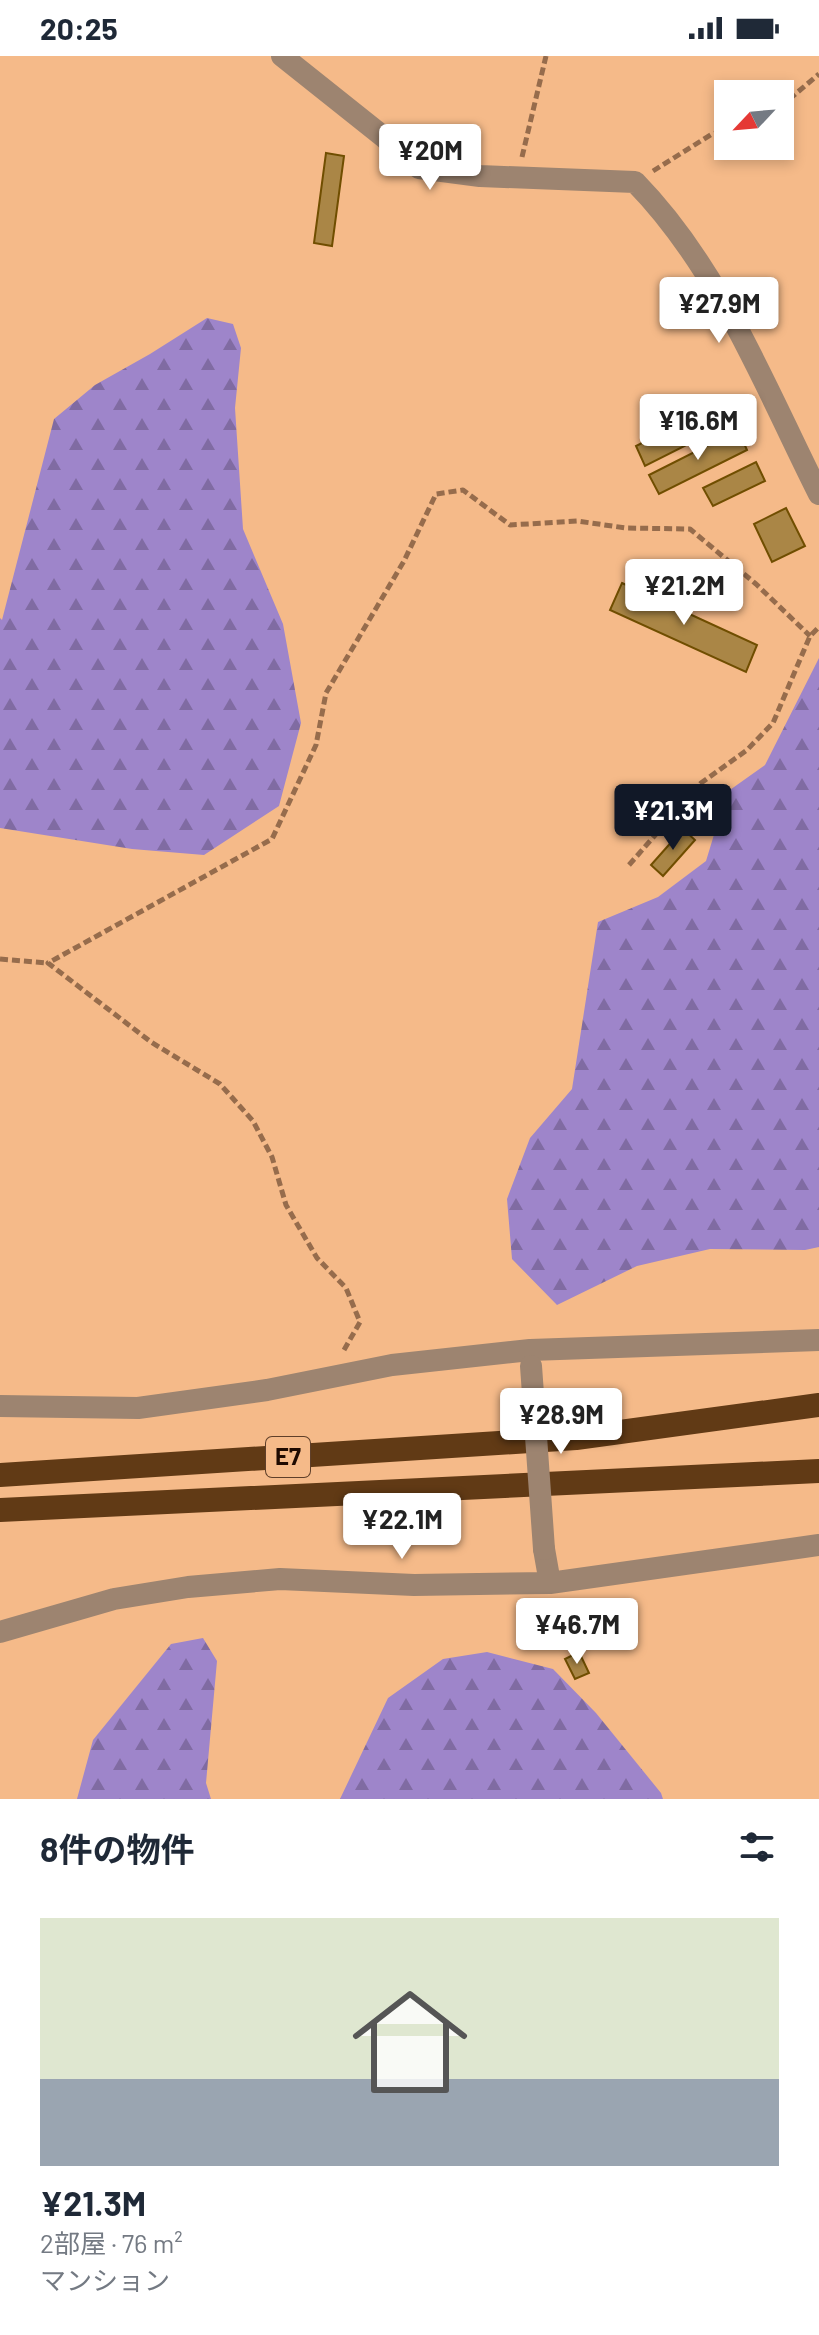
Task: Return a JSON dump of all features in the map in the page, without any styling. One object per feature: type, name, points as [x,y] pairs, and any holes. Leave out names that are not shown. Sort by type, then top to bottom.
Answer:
[{"type":"highway","name":"E7","points":[[0,1475],[576,1438],[819,1405]]},
{"type":"highway","name":"E7","points":[[0,1510],[819,1471]]},
{"type":"street","points":[[282,56],[419,168],[480,176],[635,182],[662,210],[717,290],[819,494]]},
{"type":"street","points":[[0,1406],[138,1408],[267,1390],[392,1365],[819,1340]]},
{"type":"street","points":[[531,1358],[544,1549],[550,1583]]},
{"type":"street","points":[[0,1632],[114,1599],[188,1587],[280,1579],[414,1585],[550,1583],[819,1545]]},
{"type":"path","points":[[517,177],[546,56]]},
{"type":"path","points":[[794,95],[819,74]]},
{"type":"path","points":[[635,182],[714,133]]},
{"type":"path","points":[[48,963],[272,839],[316,745],[326,693],[404,561],[436,494],[463,490],[510,525],[577,521],[626,528],[690,529],[756,584],[810,636]]},
{"type":"path","points":[[629,865],[701,783],[747,750],[773,723],[810,636],[819,627]]},
{"type":"path","points":[[0,959],[48,963],[151,1042],[220,1084],[253,1121],[272,1157],[286,1205],[317,1258],[346,1288],[360,1322],[342,1353]]},
{"type":"green space","points":[[207,318],[233,324],[241,348],[235,408],[243,529],[283,624],[301,723],[279,806],[204,855],[132,849],[0,828],[0,618],[2,620],[54,419],[95,385]]},
{"type":"green space","points":[[819,658],[819,1247],[805,1250],[710,1249],[637,1266],[557,1305],[512,1259],[507,1199],[530,1138],[572,1089],[598,922],[658,897],[706,861],[727,792],[765,765]]},
{"type":"green space","points":[[203,1638],[217,1661],[206,1783],[211,1799],[77,1799],[93,1740],[171,1644]]},
{"type":"green space","points":[[487,1652],[553,1669],[596,1713],[663,1799],[340,1799],[388,1698],[443,1659]]},
{"type":"building","points":[[326,153],[344,156],[332,246],[314,243]]},
{"type":"building","points":[[724,402],[734,421],[645,466],[636,446]]},
{"type":"building","points":[[738,430],[747,450],[659,494],[649,475]]},
{"type":"building","points":[[756,462],[765,481],[713,506],[703,488]]},
{"type":"building","points":[[786,508],[805,546],[772,562],[754,524]]},
{"type":"building","points":[[622,583],[757,645],[746,672],[610,610]]},
{"type":"building","points":[[683,829],[695,840],[663,876],[651,865]]},
{"type":"building","points":[[579,1652],[589,1673],[575,1679],[565,1659]]}]
